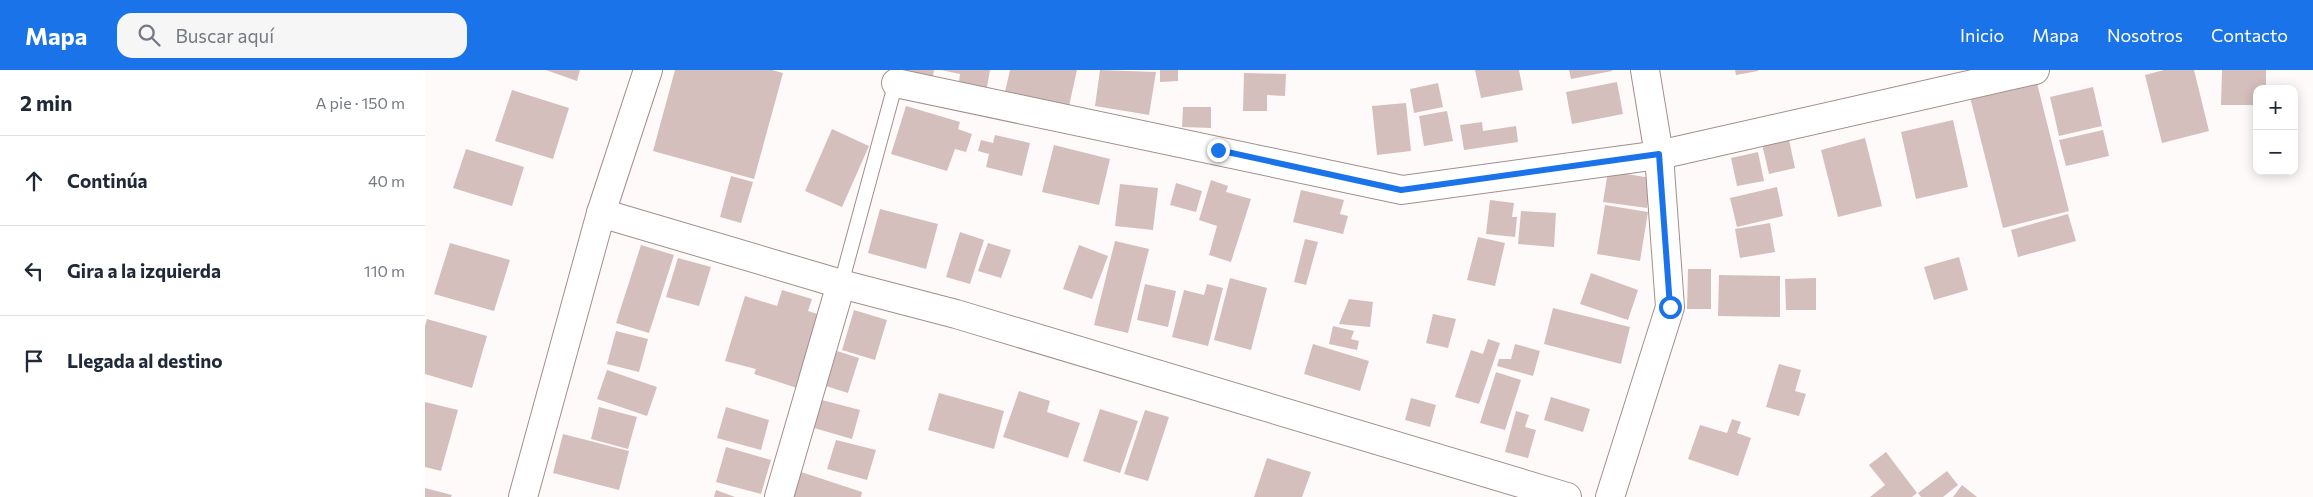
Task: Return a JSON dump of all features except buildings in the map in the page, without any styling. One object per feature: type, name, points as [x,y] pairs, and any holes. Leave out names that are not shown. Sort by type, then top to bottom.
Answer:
[{"type":"street","points":[[523,497],[601,213],[648,70]]},
{"type":"street","points":[[1610,497],[1670,307],[1659,154],[1645,70]]},
{"type":"street","points":[[897,77],[1401,190],[1659,154],[2035,70]]},
{"type":"street","points":[[601,213],[841,284],[956,314],[1567,497]]},
{"type":"street","points":[[779,497],[841,284]]},
{"type":"lane","points":[[841,284],[897,77]]},
{"type":"route","points":[[1218,150],[1401,190],[1659,154],[1670,307]]}]
